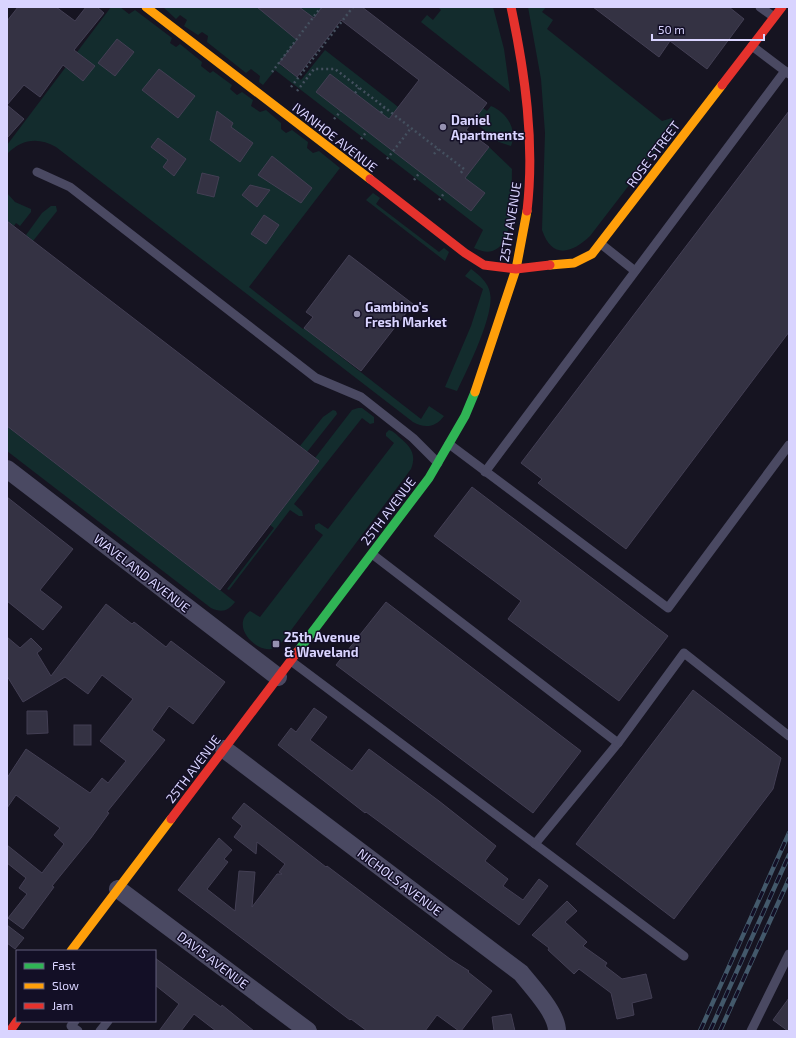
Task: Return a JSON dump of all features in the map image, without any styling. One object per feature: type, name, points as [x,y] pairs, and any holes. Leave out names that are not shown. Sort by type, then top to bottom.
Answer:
[{"type":"street","name":"IVANHOE AVENUE","points":[[146,7],[465,253],[484,266],[516,269]]},
{"type":"street","name":"25TH AVENUE","points":[[72,950],[429,478],[465,416],[483,372],[516,269],[530,183],[530,145],[522,52],[511,7]]},
{"type":"street","name":"ROSE STREET","points":[[516,269],[574,263],[592,254],[782,7]]},
{"type":"street","name":"WAVELAND AVENUE","points":[[7,469],[278,677]]},
{"type":"street","name":"NICHOLS AVENUE","points":[[224,749],[521,973],[539,996],[557,1024],[557,1031]]},
{"type":"street","name":"DAVIS AVENUE","points":[[118,889],[308,1031]]},
{"type":"street","points":[[10,1031],[16,1022]]},
{"type":"lane","points":[[760,7],[774,18]]},
{"type":"lane","points":[[485,472],[635,271],[787,72],[752,46]]},
{"type":"lane","points":[[37,172],[70,187],[316,378],[360,397],[413,438],[438,464]]},
{"type":"lane","points":[[600,244],[635,271]]},
{"type":"lane","points":[[448,444],[668,608],[789,445]]},
{"type":"lane","points":[[372,554],[618,743]]},
{"type":"lane","points":[[534,844],[618,743],[684,653],[789,736]]},
{"type":"lane","points":[[290,661],[684,956]]},
{"type":"lane","points":[[751,1031],[789,954]]},
{"type":"lane","points":[[73,1022],[71,1026],[78,1031]]},
{"type":"lane","points":[[100,1031],[107,1022]]},
{"type":"path","points":[[272,72],[321,7]]},
{"type":"path","points":[[291,87],[353,7]]},
{"type":"path","points":[[297,91],[314,69],[335,69],[464,169],[460,174]]},
{"type":"path","points":[[355,93],[359,88]]},
{"type":"path","points":[[381,113],[384,108]]},
{"type":"path","points":[[334,119],[341,111]]},
{"type":"path","points":[[387,159],[411,128]]},
{"type":"path","points":[[360,139],[367,131]]},
{"type":"path","points":[[434,154],[438,149]]},
{"type":"path","points":[[414,180],[420,172]]},
{"type":"path","points":[[439,200],[445,192]]},
{"type":"green space","points":[[111,7],[120,7],[129,14],[135,10],[172,38],[170,43],[176,47],[180,44],[202,62],[201,66],[210,73],[213,71],[232,85],[230,89],[237,95],[242,92],[253,100],[251,106],[260,112],[266,110],[281,123],[281,129],[286,133],[292,130],[308,142],[307,148],[313,153],[319,151],[340,168],[249,287],[421,419],[429,406],[444,416],[441,420],[430,426],[422,426],[413,422],[56,147],[43,142],[30,141],[18,145],[7,154],[7,145]]},
{"type":"green space","points":[[163,7],[322,7],[279,64],[301,80],[325,50],[474,166],[489,147],[512,169],[511,210],[505,239],[498,248],[488,252],[474,248],[483,230],[275,70],[263,85],[259,82],[260,76],[251,69],[246,73],[207,42],[208,36],[202,32],[198,35],[184,26],[187,20],[180,15],[176,19]]},
{"type":"green space","points":[[438,7],[493,7],[504,49],[510,92],[421,22],[427,15],[433,20],[441,10]]},
{"type":"green space","points":[[528,7],[546,7],[542,12],[553,20],[547,29],[662,121],[672,118],[676,124],[590,236],[576,247],[563,251],[551,246],[542,230],[545,133],[541,79]]},
{"type":"green space","points":[[491,106],[506,117],[512,127],[513,140],[511,146],[499,142],[473,121],[483,108],[487,111]]},
{"type":"green space","points":[[7,193],[15,202],[31,209],[31,212],[20,226],[16,223],[14,226],[7,221]]},
{"type":"green space","points":[[373,193],[380,198],[376,204],[439,252],[444,248],[449,252],[445,261],[366,200]]},
{"type":"green space","points":[[51,206],[56,206],[57,211],[33,241],[26,235],[42,213]]},
{"type":"green space","points":[[471,269],[480,276],[487,285],[490,293],[490,302],[488,314],[479,342],[457,391],[445,387],[471,326],[483,289],[465,276]]},
{"type":"green space","points":[[362,408],[374,417],[374,423],[370,424],[362,418],[294,504],[302,511],[303,516],[299,516],[290,510],[229,590],[227,589],[274,528],[270,525],[319,461],[315,458],[352,410]]},
{"type":"green space","points":[[333,410],[336,411],[337,414],[307,452],[300,446],[323,417]]},
{"type":"green space","points":[[7,426],[235,602],[230,607],[222,611],[211,608],[7,451]]},
{"type":"green space","points":[[389,430],[403,440],[409,447],[413,455],[413,464],[411,469],[283,641],[278,646],[271,649],[265,649],[252,642],[247,637],[244,630],[243,624],[245,617],[250,611],[260,617],[323,535],[315,529],[315,525],[319,523],[328,529],[394,443],[386,436],[386,433]]},
{"type":"building","points":[[18,7],[56,7],[75,21],[86,7],[97,7],[104,13],[74,50],[95,66],[83,81],[63,65],[40,97],[24,85],[7,105],[7,21]]},
{"type":"building","points":[[257,7],[299,7],[314,18],[322,7],[362,7],[487,103],[466,130],[489,147],[465,178],[485,193],[471,211],[316,92],[330,74],[389,119],[419,80],[341,20],[297,77],[279,63],[297,40]]},
{"type":"building","points":[[593,7],[729,7],[744,19],[707,69],[670,41],[659,57]]},
{"type":"building","points":[[117,39],[134,52],[115,76],[98,63]]},
{"type":"building","points":[[159,69],[195,96],[178,118],[142,90]]},
{"type":"building","points":[[7,105],[24,119],[7,138]]},
{"type":"building","points":[[217,111],[233,123],[231,127],[253,143],[240,162],[210,140]]},
{"type":"building","points":[[789,111],[789,332],[626,549],[538,483],[542,479],[521,463]]},
{"type":"building","points":[[158,138],[186,159],[174,176],[163,167],[168,160],[151,147]]},
{"type":"building","points":[[272,156],[312,188],[301,203],[258,175]]},
{"type":"building","points":[[202,173],[219,177],[214,197],[197,193]]},
{"type":"building","points":[[250,185],[270,190],[257,207],[242,195]]},
{"type":"building","points":[[264,215],[279,225],[266,244],[251,234]]},
{"type":"building","points":[[7,221],[319,461],[220,590],[7,426]]},
{"type":"building","name":"Gambino's Fresh Market","points":[[349,255],[413,304],[361,371],[304,328],[313,317],[306,312]]},
{"type":"building","points":[[472,487],[668,636],[619,701],[508,619],[521,601],[434,536]]},
{"type":"building","points":[[7,497],[73,549],[40,590],[62,607],[43,630],[7,601]]},
{"type":"building","points":[[386,602],[581,751],[533,813],[336,665]]},
{"type":"building","points":[[106,604],[132,624],[134,622],[166,647],[171,641],[225,682],[193,724],[169,706],[152,730],[165,740],[107,812],[109,813],[52,886],[54,887],[23,929],[8,918],[27,894],[19,888],[26,878],[7,863],[7,845],[42,873],[64,844],[54,835],[60,828],[16,795],[7,808],[7,778],[26,749],[90,793],[102,778],[108,783],[126,761],[100,741],[133,699],[102,675],[88,694],[65,677],[23,702],[7,676],[7,637],[20,648],[31,638],[42,649],[37,653],[51,676]]},
{"type":"building","points":[[693,690],[781,758],[773,789],[674,919],[576,844]]},
{"type":"building","points":[[314,708],[327,717],[310,740],[352,771],[369,749],[439,801],[496,846],[485,861],[508,879],[503,886],[523,900],[539,879],[548,886],[519,925],[366,812],[365,813],[278,745],[291,728],[296,732]]},
{"type":"building","points":[[27,711],[47,711],[48,733],[27,734]]},
{"type":"building","points":[[74,725],[91,725],[91,745],[74,745]]},
{"type":"building","points":[[244,803],[326,867],[327,866],[450,959],[469,971],[468,972],[492,991],[461,1031],[437,1015],[425,1031],[367,1031],[351,1019],[350,1020],[178,890],[219,838],[232,850],[224,859],[228,862],[207,889],[235,911],[239,871],[255,872],[252,907],[277,874],[282,874],[279,872],[285,864],[257,842],[256,854],[234,837],[242,826],[232,818]]},
{"type":"building","points":[[567,901],[577,911],[565,922],[587,942],[583,946],[607,963],[605,966],[622,979],[646,974],[652,998],[632,1003],[634,1015],[617,1019],[611,993],[579,969],[574,974],[548,950],[549,948],[532,935]]},
{"type":"building","points":[[7,925],[24,938],[15,949],[7,943]]},
{"type":"building","points":[[156,959],[221,1007],[222,1005],[254,1031],[216,1031],[194,1014],[181,1031],[159,1031],[179,1004],[156,986]]},
{"type":"building","points":[[789,998],[789,1031],[788,1031],[773,1020]]},
{"type":"building","points":[[511,1014],[515,1031],[494,1031],[492,1017]]},
{"type":"railway","points":[[700,1031],[789,833]]},
{"type":"railway","points":[[710,1031],[789,855]]},
{"type":"railway","points":[[720,1031],[789,879]]},
{"type":"traffic: fast","points":[[298,651],[429,478],[465,416],[475,392]]},
{"type":"traffic: slow","points":[[146,7],[370,179]]},
{"type":"traffic: slow","points":[[550,265],[574,263],[592,254],[722,85]]},
{"type":"traffic: slow","points":[[475,392],[516,269],[527,211]]},
{"type":"traffic: slow","points":[[72,950],[171,819]]},
{"type":"traffic: jam","points":[[511,7],[521,57],[527,108],[530,160],[527,211]]},
{"type":"traffic: jam","points":[[722,85],[782,7]]},
{"type":"traffic: jam","points":[[370,179],[465,253],[484,265],[516,269],[550,265]]},
{"type":"traffic: jam","points":[[171,819],[298,651]]},
{"type":"traffic: jam","points":[[10,1031],[16,1022]]},
{"type":"place","name":"Daniel Apartments","points":[[443,127]]},
{"type":"place","name":"Gambino's Fresh Market","points":[[357,314]]},
{"type":"place","name":"25th Avenue & Waveland","points":[[276,644]]}]
